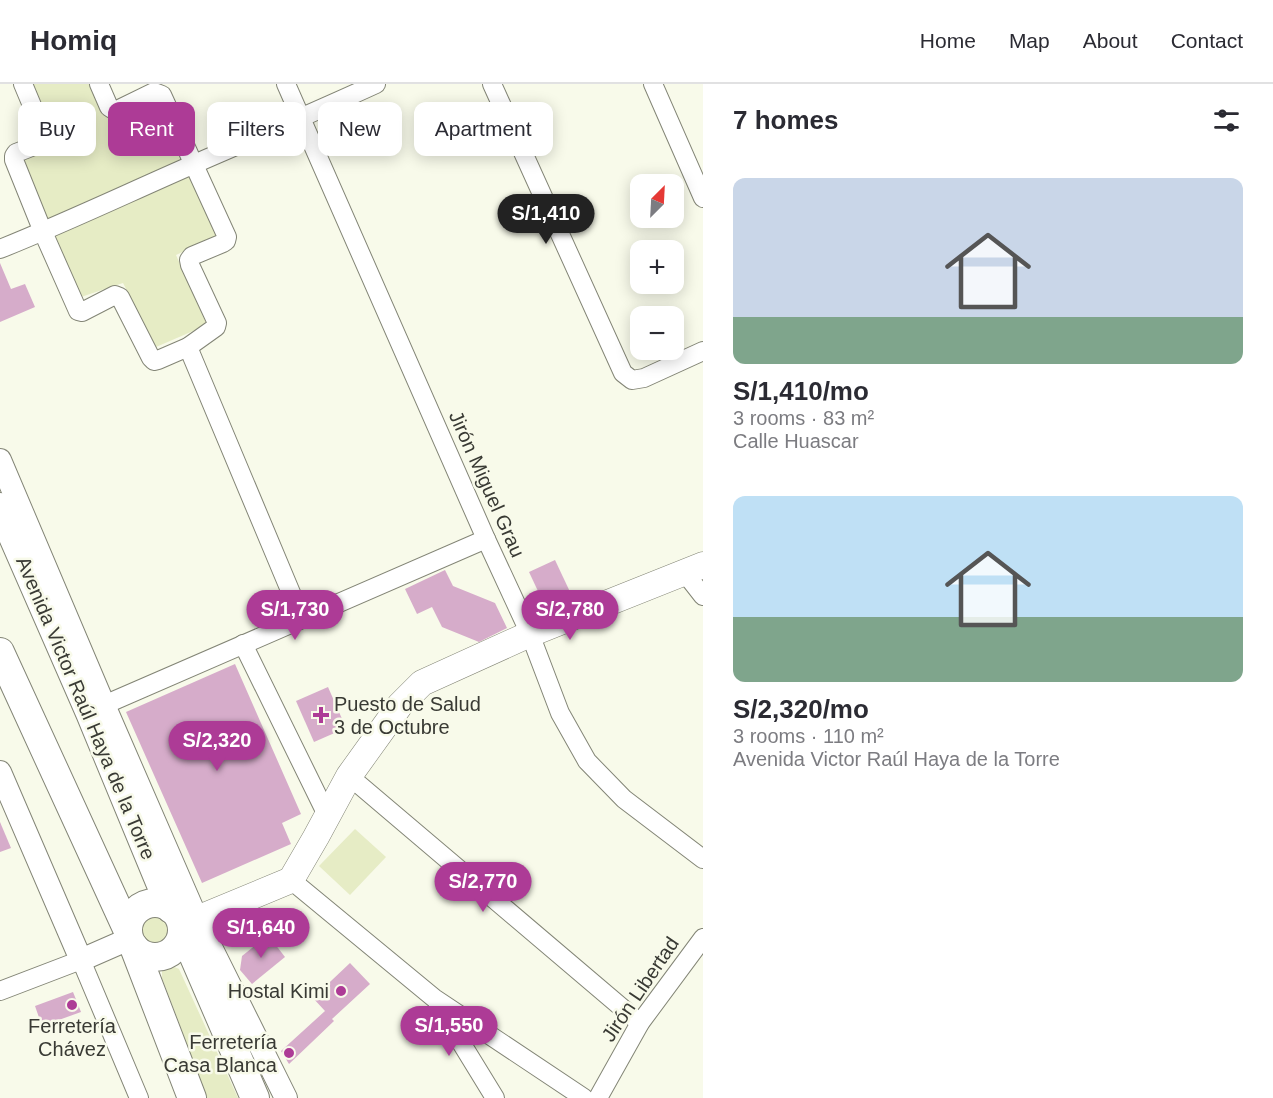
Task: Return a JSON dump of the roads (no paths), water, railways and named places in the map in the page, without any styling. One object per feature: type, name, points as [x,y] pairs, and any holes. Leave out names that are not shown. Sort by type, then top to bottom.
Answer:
[{"type":"main road","name":"Avenida Victor Raúl Haya de la Torre","points":[[0,507],[97,709],[255,1098]]},
{"type":"main road","points":[[183,919],[291,880],[349,776],[400,705],[422,683],[530,634],[694,569]]},
{"type":"main road","points":[[0,654],[131,939],[192,1098]]},
{"type":"main road","points":[[155,903],[164,905],[183,919],[181,939],[170,954],[151,957],[141,954],[131,939],[129,922],[139,909],[147,905],[155,903]]},
{"type":"street","points":[[23,84],[46,139],[44,142],[15,153],[14,160],[78,311],[82,312],[116,295],[120,297],[154,361],[188,347],[216,327],[217,323],[189,265],[189,260],[192,256],[223,243],[227,237],[162,95],[154,92],[117,110],[112,110],[99,84]]},
{"type":"street","name":"Jirón Miguel Grau","points":[[286,84],[294,102]]},
{"type":"street","points":[[306,116],[376,84]]},
{"type":"street","points":[[492,84],[623,373],[632,380],[644,378],[703,351]]},
{"type":"street","points":[[653,84],[703,198]]},
{"type":"street","name":"Jirón Miguel Grau","points":[[306,129],[530,634],[560,713],[587,761],[624,799],[703,859]]},
{"type":"street","points":[[0,249],[212,156]]},
{"type":"street","points":[[188,347],[302,619]]},
{"type":"street","points":[[0,460],[97,709],[486,539]]},
{"type":"street","points":[[694,569],[703,596]]},
{"type":"street","points":[[243,644],[327,815]]},
{"type":"street","points":[[0,772],[139,1098]]},
{"type":"street","points":[[349,776],[640,1023]]},
{"type":"street","points":[[291,880],[434,998],[584,1098]]},
{"type":"street","points":[[183,919],[286,1098]]},
{"type":"street","name":"Jirón Libertad","points":[[598,1098],[640,1023],[703,938]]},
{"type":"street","points":[[0,991],[131,939]]},
{"type":"street","points":[[434,998],[495,1098]]},
{"type":"place","name":"Puesto de Salud 3 de Octubre","points":[[321,715]]},
{"type":"place","name":"Hostal Kimi","points":[[341,991]]},
{"type":"place","name":"Ferretería Chávez","points":[[72,1005]]},
{"type":"place","name":"Ferretería Casa Blanca","points":[[289,1053]]}]
